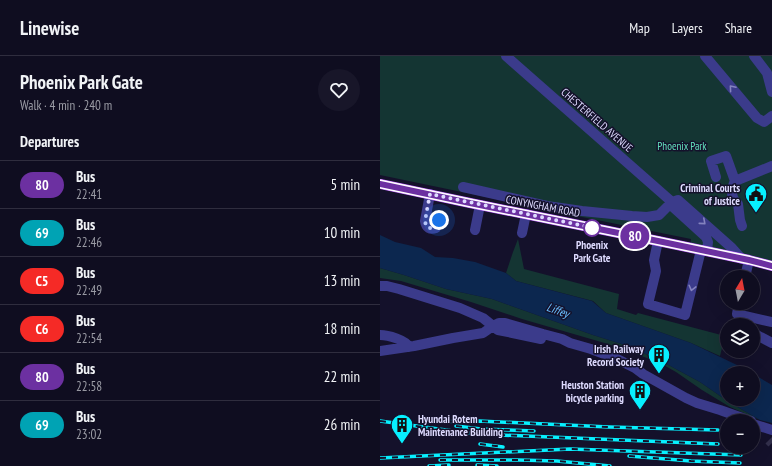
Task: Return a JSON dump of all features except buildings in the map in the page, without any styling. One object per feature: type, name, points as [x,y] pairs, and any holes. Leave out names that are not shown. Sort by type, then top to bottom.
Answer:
[{"type":"main road","name":"CONYNGHAM ROAD","points":[[380,184],[746,259],[772,266]]},
{"type":"street","name":"CHESTERFIELD AVENUE","points":[[506,56],[672,202],[673,207],[706,237],[708,242],[704,251]]},
{"type":"street","points":[[705,56],[757,118],[764,122],[772,116]]},
{"type":"street","points":[[754,56],[767,73],[772,92]]},
{"type":"street","points":[[716,177],[711,162],[726,156],[735,181]]},
{"type":"street","points":[[742,226],[738,204],[734,201],[732,196],[732,187],[735,181],[772,166]]},
{"type":"street","points":[[463,187],[546,206],[632,216],[647,217],[659,215],[672,202]]},
{"type":"street","points":[[430,194],[425,224],[429,228],[436,228],[439,220]]},
{"type":"street","name":"CHESTERFIELD AVENUE","points":[[672,202],[678,200],[746,259]]},
{"type":"street","points":[[475,230],[480,205]]},
{"type":"street","points":[[522,233],[526,214]]},
{"type":"street","points":[[658,241],[654,260],[656,271],[648,304],[685,315],[704,251]]},
{"type":"street","points":[[745,270],[746,259]]},
{"type":"street","points":[[380,286],[399,289],[460,308],[483,318],[498,330],[503,332],[562,343],[570,343],[591,349],[622,361],[686,398],[731,414]]},
{"type":"street","points":[[738,310],[737,314],[750,315],[771,322]]},
{"type":"street","points":[[380,351],[483,333],[493,326]]},
{"type":"street","points":[[380,335],[398,339],[406,343],[409,347]]},
{"type":"street","points":[[760,337],[772,343]]},
{"type":"street","points":[[622,361],[639,378],[655,387],[696,407],[720,414]]},
{"type":"street","points":[[769,429],[769,440]]},
{"type":"green space","name":"Phoenix Park","points":[[380,56],[772,56],[772,266],[690,248],[691,239],[380,175]]},
{"type":"green space","points":[[518,239],[524,269],[619,294],[617,309],[636,315],[638,313],[720,335],[720,356],[691,343],[606,313],[593,301],[516,281],[506,273]]},
{"type":"green space","points":[[380,268],[446,289],[492,299],[628,346],[663,362],[700,382],[720,396],[720,401],[676,372],[660,363],[639,355],[608,344],[401,281],[380,278]]},
{"type":"green space","points":[[728,406],[736,406],[750,414],[746,414]]},
{"type":"water","name":"Liffey","points":[[380,235],[395,242],[421,248],[435,257],[453,258],[475,262],[506,273],[516,281],[592,301],[606,313],[691,343],[739,366],[720,366],[720,396],[700,382],[663,362],[628,346],[492,299],[446,289],[380,268]]},
{"type":"water","points":[[760,378],[772,385],[772,423],[760,420],[760,414],[750,414],[736,406],[760,406]]},
{"type":"tunnel","points":[[769,440],[772,443]]},
{"type":"railway","points":[[380,421],[475,434],[718,444]]},
{"type":"railway","points":[[422,422],[479,421],[718,430]]},
{"type":"railway","points":[[456,426],[481,429],[534,431]]},
{"type":"railway","points":[[480,444],[503,447]]},
{"type":"railway","points":[[380,458],[570,449],[741,455]]},
{"type":"railway","points":[[629,456],[740,463]]},
{"type":"railway","points":[[440,460],[557,461],[610,466]]},
{"type":"railway","points":[[429,466],[449,465]]},
{"type":"railway","points":[[477,465],[497,466]]},
{"type":"bus line","name":"80","points":[[380,184],[772,266]]},
{"type":"place","name":"Criminal Courts of Justice","points":[[756,214]]},
{"type":"place","name":"Phoenix Park Gate","points":[[592,228]]},
{"type":"place","name":"Irish Railway Record Society","points":[[659,374]]},
{"type":"place","name":"Heuston Station bicycle parking","points":[[640,410]]},
{"type":"place","name":"Hyundai Rotem Maintenance Building","points":[[402,444]]},
{"type":"route","points":[[439,220],[436,228],[429,228],[425,224],[430,194],[599,229],[592,228]]}]
